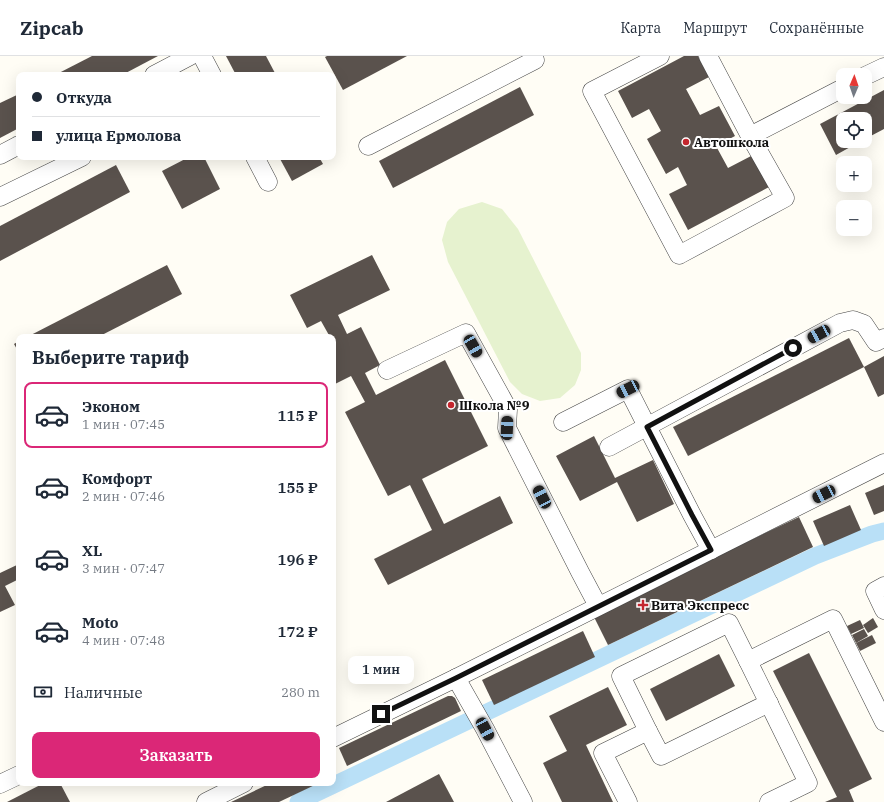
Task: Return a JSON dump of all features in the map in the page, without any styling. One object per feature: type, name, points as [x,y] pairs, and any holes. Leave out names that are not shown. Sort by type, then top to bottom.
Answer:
[{"type":"street","points":[[160,72],[190,56]]},
{"type":"street","points":[[202,56],[210,72]]},
{"type":"street","points":[[368,146],[535,60],[533,56]]},
{"type":"street","points":[[660,56],[592,91],[679,255],[785,198],[750,136],[708,56]]},
{"type":"street","points":[[872,73],[884,67]]},
{"type":"street","points":[[750,136],[836,92]]},
{"type":"street","points":[[0,155],[16,147]]},
{"type":"street","points":[[0,197],[76,160]]},
{"type":"street","points":[[257,160],[268,182]]},
{"type":"street","points":[[609,447],[840,323],[852,320],[864,324],[876,342],[884,338]]},
{"type":"street","points":[[387,370],[466,333],[508,408],[507,428],[598,606]]},
{"type":"street","points":[[563,422],[628,389],[711,550]]},
{"type":"street","points":[[336,737],[456,678],[884,463]]},
{"type":"street","points":[[884,586],[875,591],[884,610]]},
{"type":"street","points":[[748,661],[833,619],[884,722]]},
{"type":"street","points":[[769,703],[661,756],[621,676],[729,623],[769,703],[808,783],[769,802]]},
{"type":"street","points":[[456,678],[485,729],[523,802]]},
{"type":"street","points":[[628,802],[603,753],[648,731]]},
{"type":"street","points":[[0,784],[16,776]]},
{"type":"street","points":[[206,802],[238,786]]},
{"type":"green space","points":[[482,202],[502,209],[518,229],[581,353],[581,370],[575,385],[560,398],[540,401],[522,394],[510,382],[448,262],[442,240],[447,222],[459,209]]},
{"type":"building","points":[[92,56],[158,56],[128,72],[61,72]]},
{"type":"building","points":[[226,56],[266,56],[274,72],[234,72]]},
{"type":"building","points":[[407,56],[343,90],[336,77],[336,72],[333,72],[325,57]]},
{"type":"building","name":"Автошкола","points":[[684,56],[698,56],[709,77],[686,89],[700,115],[719,106],[735,136],[716,146],[728,168],[753,155],[769,187],[688,230],[669,194],[687,185],[678,167],[666,174],[647,139],[661,131],[649,109],[632,118],[618,91]]},
{"type":"building","points":[[520,87],[534,115],[393,188],[379,161]]},
{"type":"building","points":[[884,90],[884,129],[872,135],[872,112],[843,112],[858,104],[872,104],[872,96]]},
{"type":"building","points":[[16,95],[16,130],[0,138],[0,103]]},
{"type":"building","points":[[836,116],[836,148],[848,148],[836,155],[820,124]]},
{"type":"building","points":[[183,160],[206,160],[220,189],[182,209],[162,171]]},
{"type":"building","points":[[281,160],[321,160],[323,164],[292,181]]},
{"type":"building","points":[[116,165],[130,192],[0,261],[0,226]]},
{"type":"building","points":[[372,255],[390,290],[338,315],[347,334],[361,327],[380,365],[365,373],[376,395],[445,360],[488,446],[422,479],[444,524],[500,496],[513,523],[388,585],[374,559],[432,530],[410,485],[388,496],[345,412],[365,402],[351,376],[336,384],[336,334],[328,334],[321,321],[307,328],[290,295]]},
{"type":"building","points":[[167,265],[182,294],[104,334],[33,334]]},
{"type":"building","points":[[849,338],[864,367],[688,456],[673,427]]},
{"type":"building","points":[[884,356],[884,394],[878,397],[864,367]]},
{"type":"building","points":[[594,436],[615,478],[653,460],[674,504],[637,522],[617,482],[580,501],[556,456]]},
{"type":"building","points":[[884,485],[884,511],[874,515],[865,493]]},
{"type":"building","points":[[850,505],[861,530],[824,546],[813,521]]},
{"type":"building","points":[[799,517],[813,547],[608,645],[593,615]]},
{"type":"building","points":[[16,565],[16,580],[5,586],[15,605],[0,612],[0,573]]},
{"type":"building","points":[[873,618],[878,627],[868,633],[863,625]]},
{"type":"building","points":[[860,620],[864,628],[851,634],[847,626]]},
{"type":"building","points":[[864,629],[868,636],[856,643],[852,635]]},
{"type":"building","points":[[583,631],[595,657],[494,705],[482,680]]},
{"type":"building","points":[[872,635],[876,643],[860,651],[856,643]]},
{"type":"building","points":[[809,653],[872,779],[849,790],[854,802],[825,802],[837,797],[773,671]]},
{"type":"building","points":[[719,654],[735,686],[666,721],[650,689]]},
{"type":"building","points":[[608,687],[627,725],[586,745],[613,802],[562,802],[543,763],[567,751],[549,716]]},
{"type":"building","points":[[448,696],[455,698],[461,711],[347,766],[339,748]]},
{"type":"building","points":[[439,774],[454,802],[386,802]]},
{"type":"building","points":[[38,786],[62,786],[70,802],[7,802]]},
{"type":"building","points":[[265,786],[313,786],[279,802],[231,802]]},
{"type":"waterway","points":[[336,784],[815,556],[872,534],[884,531]]},
{"type":"waterway","points":[[298,802],[332,786]]},
{"type":"place","name":"Автошкола","points":[[686,142]]},
{"type":"place","name":"Школа №9","points":[[451,405]]},
{"type":"place","name":"Вита Экспресс","points":[[643,605]]},
{"type":"route","points":[[381,714],[711,550],[647,427],[793,348]]}]
